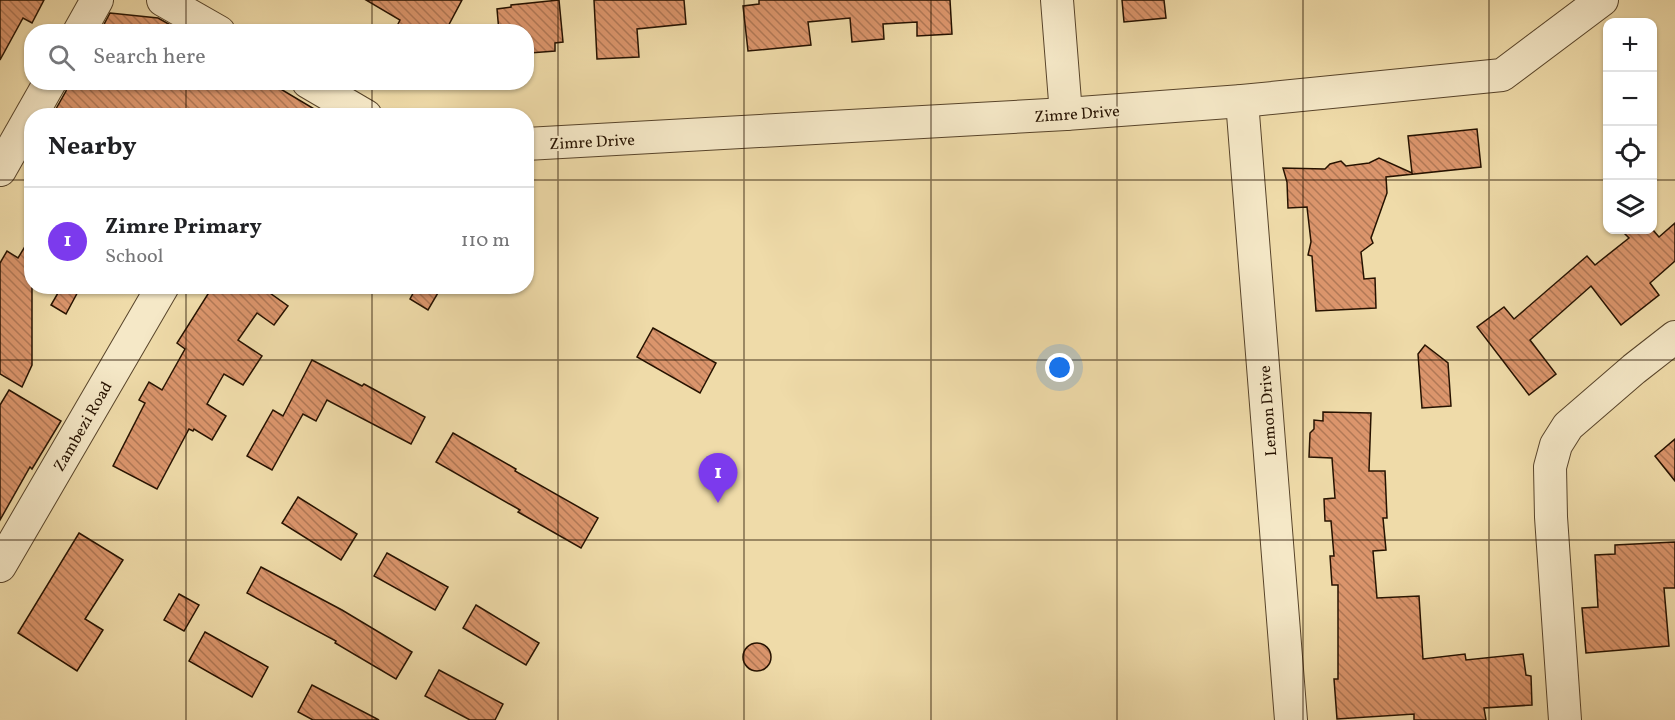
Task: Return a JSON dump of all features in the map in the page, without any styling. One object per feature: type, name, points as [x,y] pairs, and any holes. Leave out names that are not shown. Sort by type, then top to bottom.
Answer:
[{"type":"street","points":[[84,24],[97,0]]},
{"type":"street","points":[[163,0],[205,24]]},
{"type":"street","points":[[1057,0],[1066,114]]},
{"type":"street","name":"Zimre Drive","points":[[534,144],[1066,114],[1242,101],[1502,75],[1602,0]]},
{"type":"street","points":[[38,108],[46,90]]},
{"type":"street","points":[[322,90],[352,108]]},
{"type":"street","name":"Lemon Drive","points":[[1242,101],[1291,720]]},
{"type":"street","points":[[14,162],[24,140]]},
{"type":"street","name":"Zambezi Road","points":[[0,566],[158,294]]},
{"type":"street","points":[[1565,720],[1551,517],[1550,467],[1556,445],[1568,426],[1675,337]]},
{"type":"building","points":[[0,0],[44,0],[32,23],[23,18],[0,60]]},
{"type":"building","points":[[366,0],[462,0],[449,24],[398,24],[400,20]]},
{"type":"building","points":[[559,0],[563,42],[555,43],[555,51],[534,53],[534,24],[498,24],[497,9],[511,7],[511,5]]},
{"type":"building","points":[[594,0],[684,0],[686,24],[637,29],[639,57],[597,59]]},
{"type":"building","points":[[759,0],[950,0],[952,34],[917,36],[917,22],[883,24],[884,39],[852,42],[850,18],[808,22],[811,45],[748,51],[743,6],[759,4]]},
{"type":"building","points":[[1122,0],[1164,0],[1166,18],[1124,22]]},
{"type":"building","points":[[110,13],[158,18],[169,24],[104,24]]},
{"type":"building","points":[[282,90],[313,108],[56,108],[66,91]]},
{"type":"building","points":[[1477,129],[1481,167],[1386,177],[1387,193],[1371,238],[1373,243],[1361,252],[1364,279],[1375,278],[1376,308],[1316,311],[1312,256],[1308,255],[1311,242],[1307,207],[1288,208],[1287,182],[1283,168],[1325,169],[1330,164],[1341,161],[1346,166],[1369,163],[1379,158],[1412,173],[1408,136]]},
{"type":"building","points":[[1675,223],[1675,261],[1650,283],[1659,295],[1621,325],[1591,286],[1530,340],[1556,374],[1529,395],[1477,327],[1504,307],[1514,319],[1587,256],[1595,265],[1629,238],[1625,234],[1656,234],[1659,237]]},
{"type":"building","points":[[24,248],[24,294],[32,294],[32,365],[22,387],[0,374],[0,263],[7,251],[18,258]]},
{"type":"building","points":[[57,294],[77,294],[66,314],[51,305]]},
{"type":"building","points":[[208,294],[271,294],[288,306],[274,325],[257,313],[238,340],[262,356],[243,385],[224,374],[207,404],[226,416],[212,440],[194,429],[193,431],[189,429],[157,489],[113,466],[145,403],[139,400],[149,382],[162,390],[185,349],[177,343]]},
{"type":"building","points":[[413,294],[437,294],[428,310],[410,299]]},
{"type":"building","points":[[653,328],[716,363],[700,393],[637,357]]},
{"type":"building","points":[[1425,345],[1448,363],[1451,406],[1422,408],[1418,354]]},
{"type":"building","points":[[312,360],[362,386],[364,384],[425,417],[411,444],[327,400],[316,421],[303,414],[272,470],[247,456],[273,410],[283,416]]},
{"type":"building","points":[[9,390],[61,421],[32,469],[30,467],[0,520],[0,405]]},
{"type":"building","points":[[1323,412],[1371,413],[1369,471],[1385,471],[1387,518],[1383,518],[1386,550],[1373,551],[1377,598],[1419,596],[1423,659],[1465,654],[1466,660],[1523,654],[1526,675],[1531,676],[1532,705],[1484,708],[1486,720],[1414,720],[1414,714],[1337,719],[1334,679],[1338,679],[1338,585],[1332,585],[1330,556],[1334,556],[1331,521],[1325,521],[1324,499],[1335,498],[1332,458],[1309,457],[1310,433],[1314,429],[1314,420],[1323,421]]},
{"type":"building","points":[[453,433],[598,518],[581,548],[436,462]]},
{"type":"building","points":[[1675,439],[1675,481],[1655,456]]},
{"type":"building","points":[[298,497],[357,534],[341,560],[282,523]]},
{"type":"building","points":[[79,533],[123,560],[85,619],[103,630],[77,671],[18,633]]},
{"type":"building","points":[[1675,542],[1675,588],[1664,588],[1669,646],[1586,653],[1582,608],[1598,607],[1595,555],[1615,554],[1615,545]]},
{"type":"building","points":[[387,553],[448,587],[435,610],[374,576]]},
{"type":"building","points":[[261,567],[342,610],[412,652],[396,679],[335,643],[336,641],[247,593]]},
{"type":"building","points":[[179,594],[199,605],[184,631],[164,620]]},
{"type":"building","points":[[476,605],[539,643],[526,665],[463,628]]},
{"type":"building","points":[[205,632],[268,667],[252,697],[189,661]]},
{"type":"building","points":[[757,643],[767,647],[771,657],[767,667],[757,671],[747,667],[743,657],[747,647]]},
{"type":"building","points":[[439,670],[503,704],[495,720],[470,720],[425,696]]},
{"type":"building","points":[[312,685],[379,720],[313,720],[298,712]]},
{"type":"place","name":"Zimre Primary","points":[[718,503]]}]
